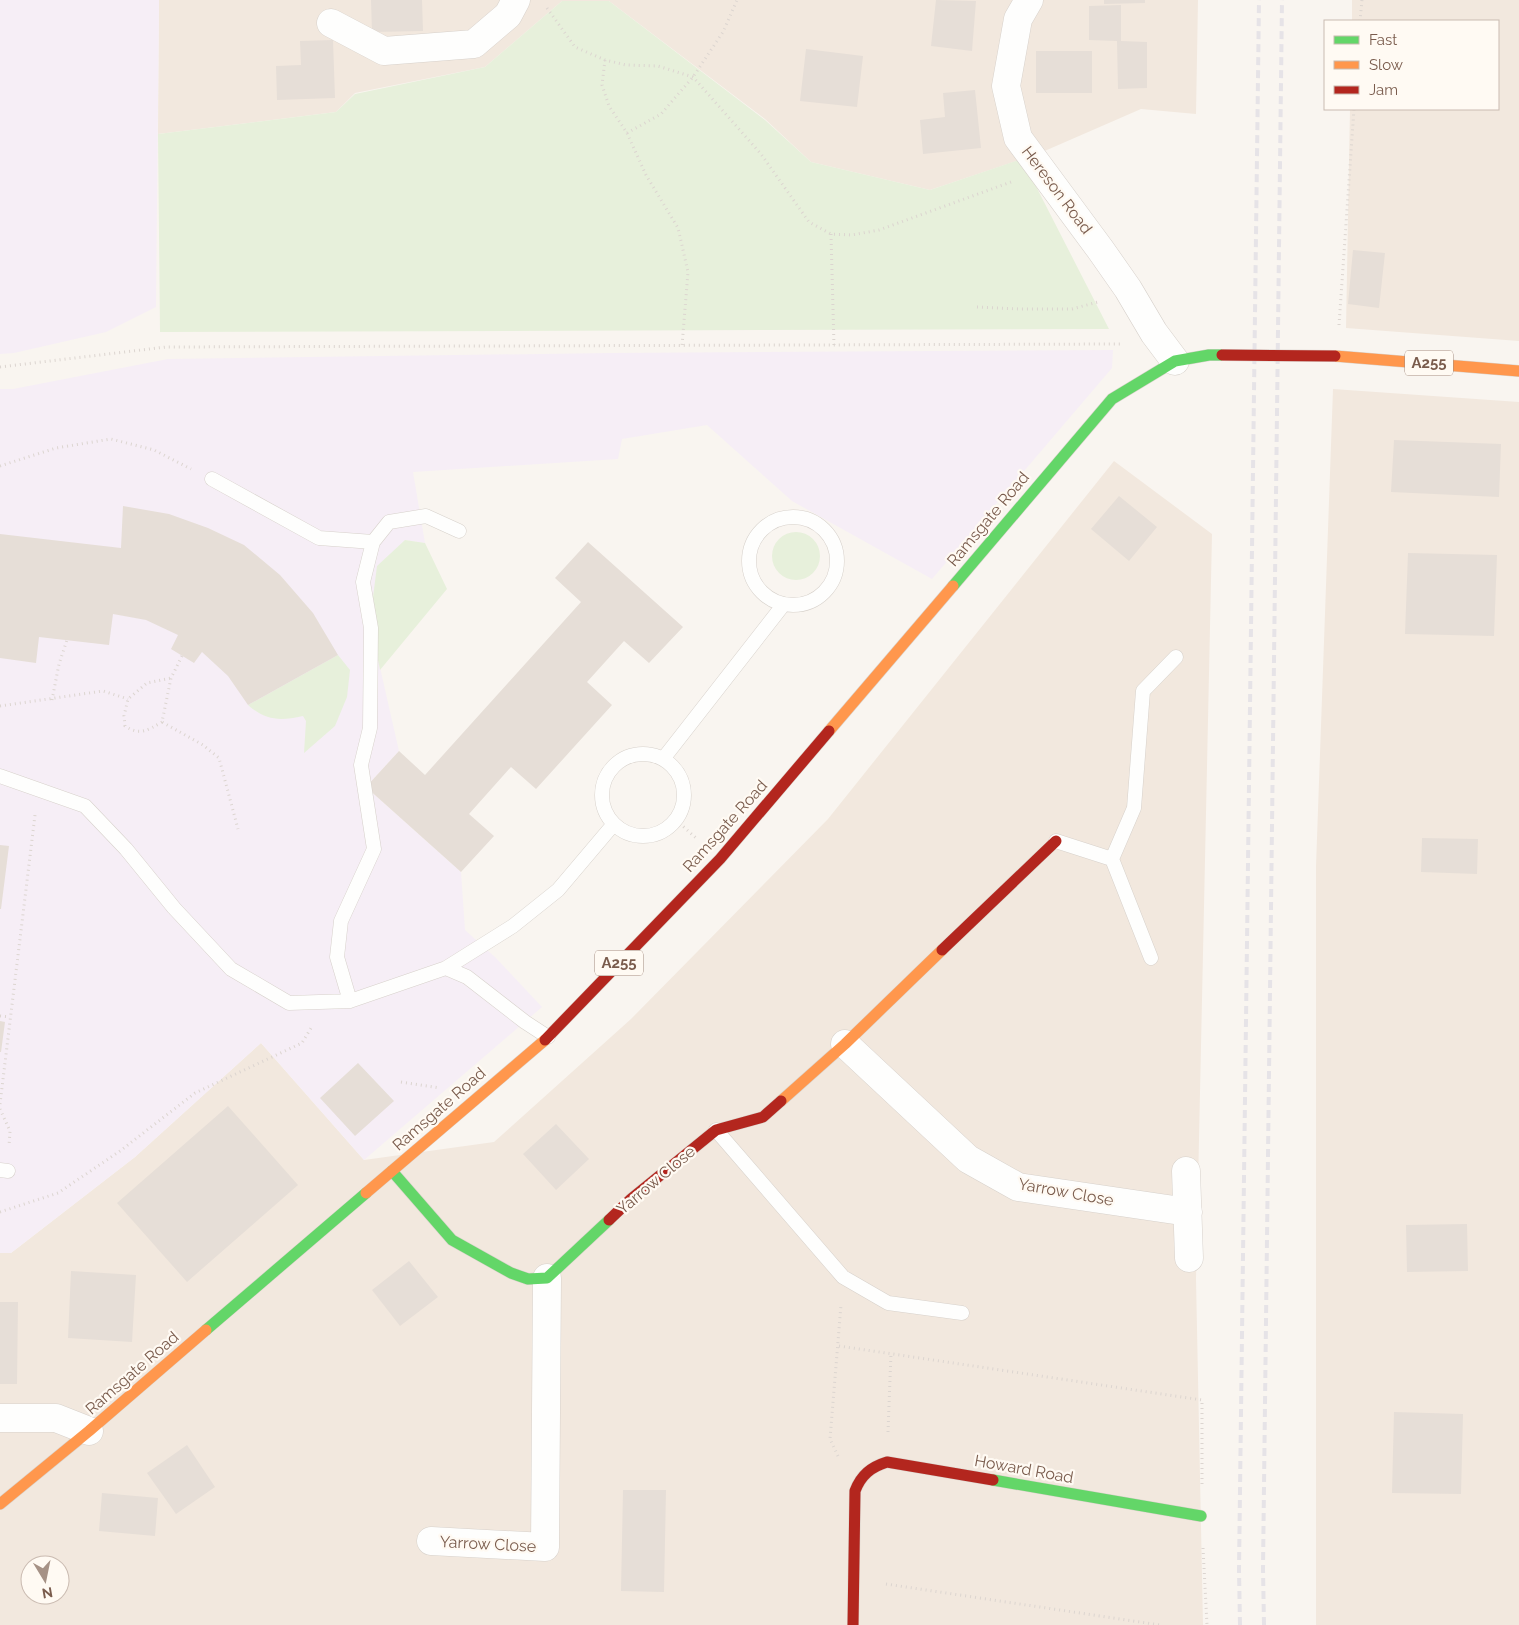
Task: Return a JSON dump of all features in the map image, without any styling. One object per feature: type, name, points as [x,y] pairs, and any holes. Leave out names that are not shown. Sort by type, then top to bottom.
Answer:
[{"type":"main road","name":"Ramsgate Road","points":[[0,1504],[89,1431],[548,1037],[720,859],[1112,399],[1174,361],[1209,355],[1337,356],[1519,371]]},
{"type":"main road","name":"Yarrow Close","points":[[547,1278],[631,1198],[716,1130],[763,1117],[845,1044],[1056,841]]},
{"type":"main road","points":[[392,1171],[452,1240],[511,1273],[528,1279],[547,1278]]},
{"type":"main road","points":[[853,1625],[855,1491],[859,1480],[866,1471],[876,1465],[887,1462]]},
{"type":"main road","name":"Howard Road","points":[[887,1462],[1201,1516]]},
{"type":"street","points":[[331,23],[384,51],[474,44],[508,14],[516,0]]},
{"type":"street","name":"Hereson Road","points":[[1029,0],[1018,19],[1006,86],[1018,138],[1128,288],[1154,333],[1174,361]]},
{"type":"street","name":"Yarrow Close","points":[[845,1044],[968,1158],[1018,1187],[1188,1212]]},
{"type":"street","points":[[1186,1171],[1189,1258]]},
{"type":"street","name":"Yarrow Close","points":[[431,1541],[545,1547],[547,1278]]},
{"type":"street","points":[[0,1418],[56,1418],[89,1431]]},
{"type":"lane","points":[[212,479],[318,538],[373,542]]},
{"type":"lane","points":[[350,1001],[337,958],[342,921],[374,849],[361,765],[370,728],[372,628],[363,582],[373,542],[389,522],[426,516],[459,531]]},
{"type":"lane","points":[[792,516],[807,519],[820,526],[830,537],[836,550],[837,565],[833,579],[825,591],[813,600],[799,604],[784,604],[771,599],[760,590],[752,578],[748,564],[750,549],[756,536],[766,526],[778,519],[792,516]]},
{"type":"lane","points":[[664,759],[784,604]]},
{"type":"lane","points":[[1151,958],[1112,859],[1134,808],[1143,691],[1176,657]]},
{"type":"lane","points":[[651,754],[664,759],[674,768],[682,780],[684,794],[682,808],[676,820],[666,830],[652,836],[638,836],[625,833],[613,825],[605,814],[601,802],[602,788],[606,775],[614,765],[625,757],[651,754]]},
{"type":"lane","points":[[0,776],[84,806],[126,849],[174,908],[232,969],[289,1003],[350,1001],[446,968],[513,926],[558,890],[613,825]]},
{"type":"lane","points":[[1056,841],[1112,859]]},
{"type":"lane","points":[[446,968],[467,976],[525,1022],[548,1037]]},
{"type":"lane","points":[[716,1130],[843,1277],[888,1303],[962,1314]]},
{"type":"path","points":[[627,132],[661,114],[693,77],[723,32],[737,0]]},
{"type":"path","points":[[1360,20],[1362,0]]},
{"type":"path","points":[[546,6],[548,12],[575,46],[605,60],[626,65],[658,66],[693,77],[761,154],[809,222],[831,234],[852,235],[879,230],[1042,171]]},
{"type":"path","points":[[605,60],[602,86],[609,106],[627,132],[646,175],[678,228],[688,272],[682,346]]},
{"type":"path","points":[[1337,356],[1354,110]]},
{"type":"path","points":[[831,234],[834,346]]},
{"type":"path","points":[[978,307],[1072,309],[1112,298],[1128,288]]},
{"type":"path","points":[[0,367],[166,347],[1119,345],[1154,333]]},
{"type":"path","points":[[0,466],[56,448],[111,439],[154,450],[212,479]]},
{"type":"path","points":[[52,700],[59,664],[67,640]]},
{"type":"path","points":[[171,678],[147,683],[128,699],[124,726],[131,730],[146,732],[162,722],[171,678],[182,656]]},
{"type":"path","points":[[0,706],[52,700],[103,691],[128,699]]},
{"type":"path","points":[[162,722],[204,745],[219,758],[238,829]]},
{"type":"path","points":[[0,1104],[38,790]]},
{"type":"path","points":[[0,1016],[10,1018]]},
{"type":"path","points":[[0,1212],[58,1192],[120,1151],[195,1093],[302,1043],[311,1027]]},
{"type":"path","points":[[0,1108],[10,1131],[4,1170]]},
{"type":"path","points":[[843,1277],[839,1346],[830,1439],[855,1491]]},
{"type":"path","points":[[839,1346],[1202,1400],[1201,1516],[1207,1625]]},
{"type":"path","points":[[887,1462],[891,1353]]},
{"type":"path","points":[[854,1579],[1160,1625]]},
{"type":"shaded area","points":[[0,0],[159,0],[156,307],[106,332],[14,353],[0,354]]},
{"type":"shaded area","points":[[159,0],[1198,0],[1196,114],[1141,109],[1040,153],[930,190],[811,162],[765,119],[609,1],[562,1],[485,67],[355,93],[336,112],[158,134]]},
{"type":"shaded area","points":[[1352,0],[1519,0],[1519,341],[1346,328],[1350,110],[1499,110],[1499,20],[1352,20]]},
{"type":"shaded area","points":[[1113,350],[1112,368],[932,579],[792,501],[707,425],[622,439],[618,459],[413,472],[425,543],[405,540],[376,650],[399,751],[366,787],[461,872],[465,930],[496,958],[542,1007],[364,1160],[261,1043],[135,1157],[11,1253],[0,1253],[0,389],[13,389],[168,359],[610,353]]},
{"type":"shaded area","points":[[1333,389],[1519,402],[1519,1625],[1316,1625],[1316,866]]},
{"type":"shaded area","points":[[1114,461],[1212,534],[1196,1279],[1203,1625],[0,1625],[0,1253],[11,1253],[135,1157],[261,1043],[364,1160],[494,1142],[631,1019],[828,819]]},
{"type":"green space","points":[[562,1],[609,1],[765,120],[811,162],[930,190],[1022,159],[1109,329],[160,332],[158,134],[336,112],[355,94],[485,67]]},
{"type":"green space","points":[[791,532],[801,532],[810,536],[816,542],[820,556],[816,570],[810,576],[801,580],[791,580],[782,576],[776,570],[772,561],[772,551],[776,542],[782,536]]},
{"type":"green space","points":[[405,540],[425,543],[447,589],[380,670],[376,650],[377,625],[373,597],[377,566]]},
{"type":"green space","points":[[338,655],[350,670],[347,697],[335,726],[304,753],[306,721],[303,716],[287,719],[267,717],[248,705]]},
{"type":"building","points":[[371,0],[422,0],[423,31],[372,32]]},
{"type":"building","points":[[936,0],[976,1],[972,51],[931,46]]},
{"type":"building","points":[[1104,0],[1145,0],[1145,3],[1104,4]]},
{"type":"building","points":[[1121,5],[1121,41],[1147,42],[1147,88],[1118,89],[1117,41],[1089,40],[1089,6]]},
{"type":"building","points":[[333,40],[335,98],[277,100],[276,66],[301,65],[300,41]]},
{"type":"building","points":[[806,49],[863,56],[857,107],[800,101]]},
{"type":"building","points":[[1036,51],[1092,51],[1092,93],[1036,93]]},
{"type":"building","points":[[975,90],[981,148],[923,154],[920,120],[945,117],[943,93]]},
{"type":"building","points":[[1353,250],[1385,253],[1379,308],[1348,304]]},
{"type":"building","points":[[1394,440],[1501,444],[1499,497],[1391,492]]},
{"type":"building","points":[[1119,496],[1157,527],[1129,561],[1091,529]]},
{"type":"building","points":[[123,506],[169,514],[208,528],[244,545],[280,575],[313,613],[338,655],[248,705],[228,676],[202,652],[194,663],[171,649],[178,635],[146,620],[113,614],[109,645],[39,637],[36,663],[0,658],[0,534],[121,548]]},
{"type":"building","points":[[588,542],[683,627],[649,663],[624,641],[587,682],[612,705],[536,789],[511,767],[469,814],[494,836],[461,872],[366,787],[399,751],[425,775],[581,602],[555,578]]},
{"type":"building","points":[[1408,553],[1497,555],[1494,636],[1405,634]]},
{"type":"building","points":[[1422,838],[1478,839],[1477,874],[1421,872]]},
{"type":"building","points":[[0,845],[9,846],[1,909],[0,909]]},
{"type":"building","points":[[0,1021],[5,1022],[1,1052],[0,1052]]},
{"type":"building","points":[[358,1063],[394,1101],[355,1136],[320,1098]]},
{"type":"building","points":[[228,1106],[298,1185],[187,1282],[117,1203]]},
{"type":"building","points":[[556,1124],[589,1159],[556,1190],[523,1154]]},
{"type":"building","points":[[1467,1224],[1468,1271],[1407,1272],[1406,1225]]},
{"type":"building","points":[[409,1261],[438,1297],[400,1326],[372,1290]]},
{"type":"building","points":[[71,1271],[136,1275],[132,1342],[68,1338]]},
{"type":"building","points":[[0,1302],[18,1302],[17,1384],[0,1384]]},
{"type":"building","points":[[1394,1412],[1463,1414],[1461,1494],[1392,1493]]},
{"type":"building","points":[[187,1445],[215,1487],[176,1514],[147,1473]]},
{"type":"building","points":[[623,1490],[666,1490],[664,1592],[621,1591]]},
{"type":"building","points":[[102,1493],[158,1498],[155,1536],[99,1531]]},
{"type":"railway","points":[[1240,1625],[1239,1570],[1259,0]]},
{"type":"railway","points":[[1264,1625],[1263,1569],[1282,0]]},
{"type":"traffic: fast","points":[[953,586],[1112,399],[1175,361],[1209,355],[1222,355]]},
{"type":"traffic: fast","points":[[392,1171],[452,1240],[511,1273],[528,1279],[547,1278],[609,1220]]},
{"type":"traffic: fast","points":[[206,1330],[366,1193]]},
{"type":"traffic: fast","points":[[993,1480],[1201,1516]]},
{"type":"traffic: slow","points":[[1335,356],[1519,371]]},
{"type":"traffic: slow","points":[[829,731],[953,586]]},
{"type":"traffic: slow","points":[[781,1101],[845,1044],[942,950]]},
{"type":"traffic: slow","points":[[366,1193],[545,1040]]},
{"type":"traffic: slow","points":[[0,1504],[89,1431],[206,1330]]},
{"type":"traffic: jam","points":[[1222,355],[1335,356]]},
{"type":"traffic: jam","points":[[545,1040],[720,859],[829,731]]},
{"type":"traffic: jam","points":[[942,950],[1056,841]]},
{"type":"traffic: jam","points":[[609,1220],[631,1199],[716,1130],[763,1117],[781,1101]]},
{"type":"traffic: jam","points":[[853,1625],[855,1491],[864,1476],[871,1469],[887,1462],[993,1480]]}]
